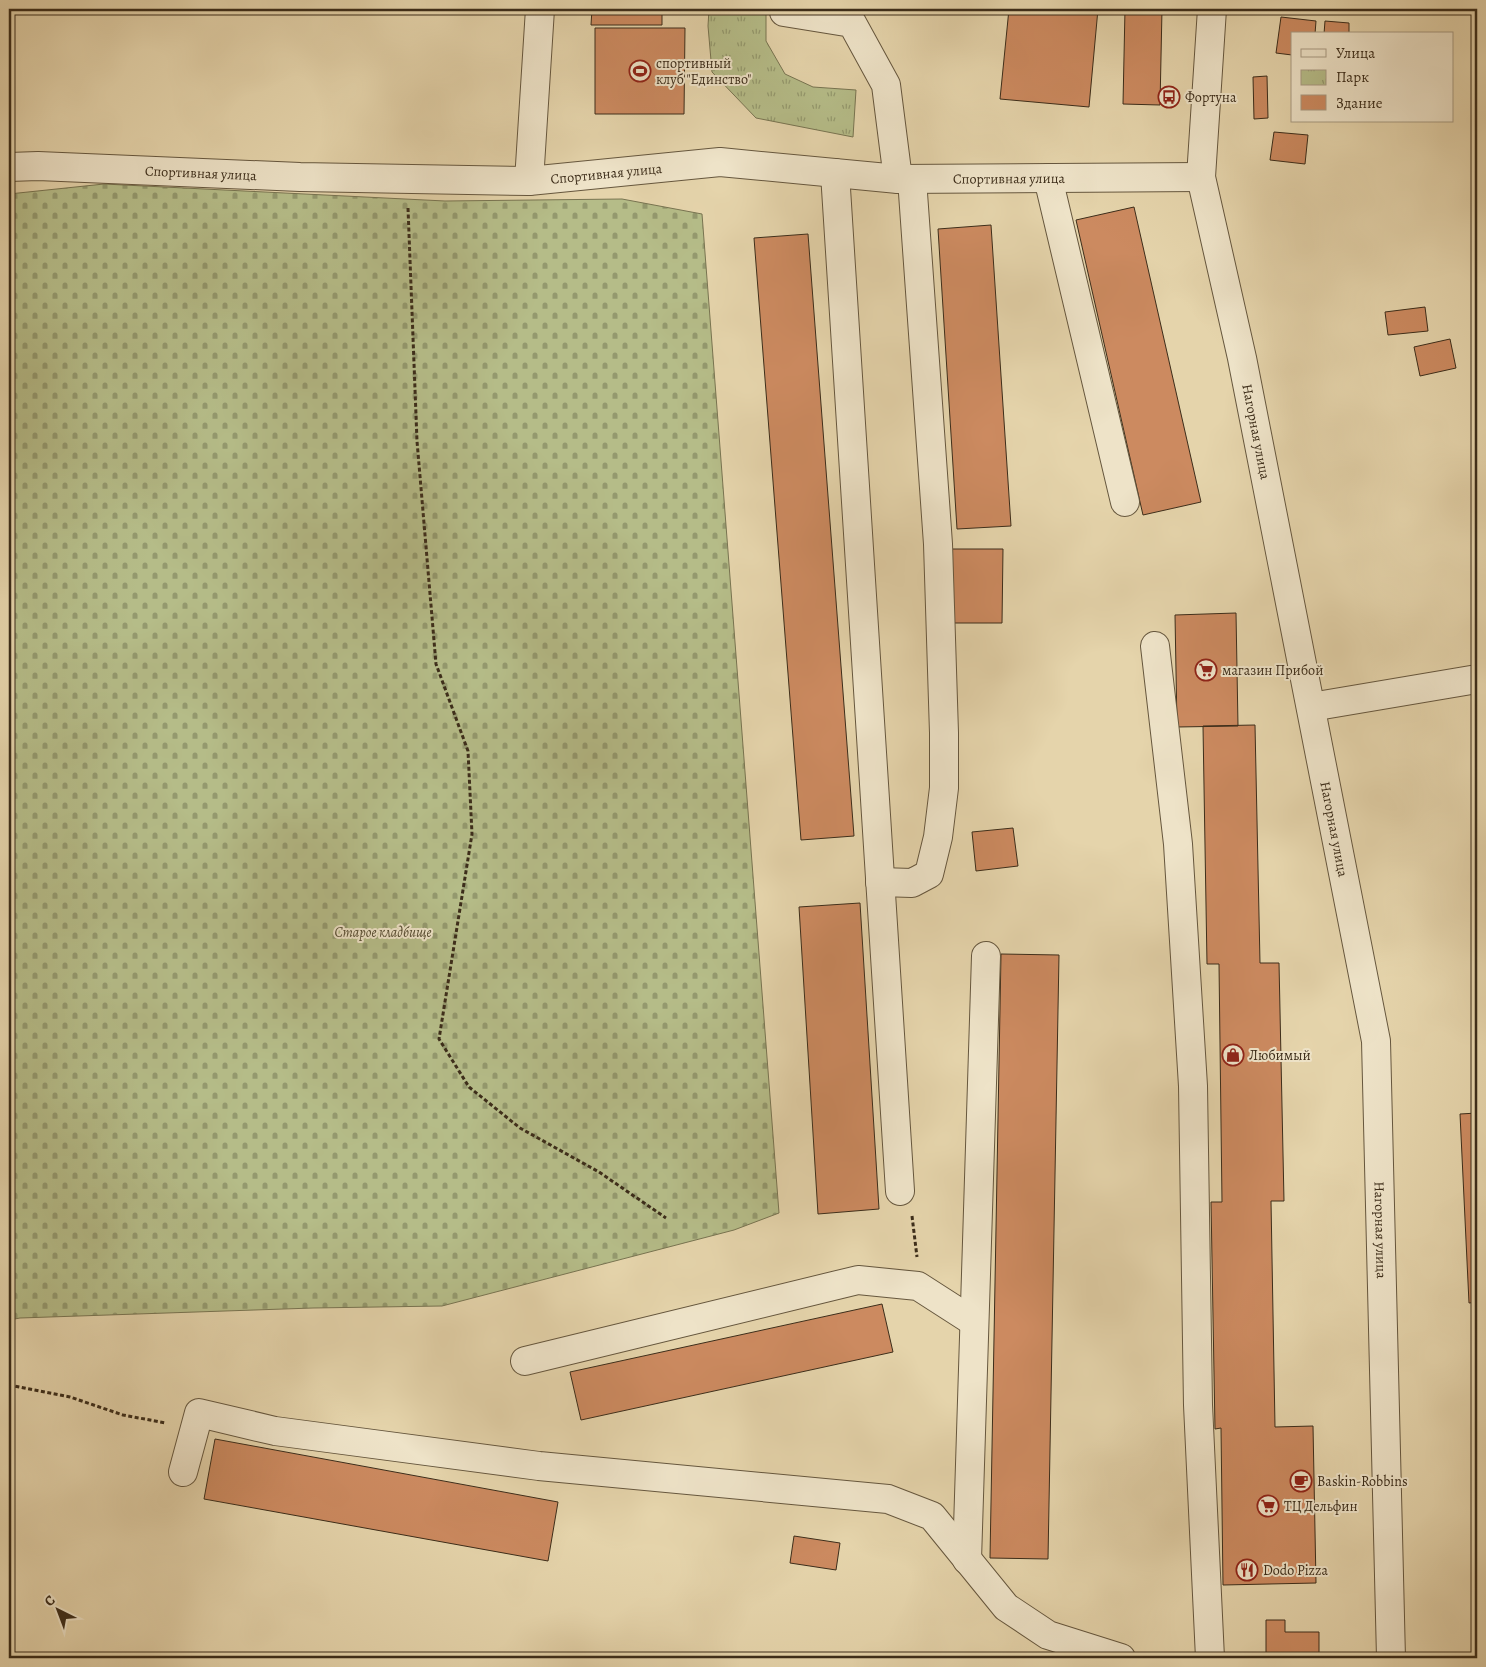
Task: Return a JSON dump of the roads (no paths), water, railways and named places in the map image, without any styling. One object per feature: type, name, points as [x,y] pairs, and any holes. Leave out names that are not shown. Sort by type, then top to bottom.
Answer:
[{"type":"street","points":[[528,181],[540,9]]},
{"type":"street","points":[[784,9],[784,12],[852,23],[886,85],[905,179],[938,544],[944,788],[938,837],[929,874],[912,883],[880,882]]},
{"type":"street","name":"Нагорная улица","points":[[1212,9],[1201,178],[1244,368],[1376,1041],[1391,1658]]},
{"type":"street","name":"Спортивная улица","points":[[9,167],[38,166],[300,177],[528,181],[720,162],[905,179],[1201,178]]},
{"type":"street","points":[[835,173],[880,882],[906,1200]]},
{"type":"street","points":[[1048,178],[1125,502]]},
{"type":"street","points":[[1155,646],[1178,844],[1193,1086],[1198,1405],[1210,1658]]},
{"type":"street","points":[[1311,707],[1477,679]]},
{"type":"street","points":[[967,1560],[986,956]]},
{"type":"street","points":[[525,1361],[858,1280],[918,1286],[974,1322]]},
{"type":"street","points":[[183,1472],[199,1413],[275,1431],[539,1466],[888,1499],[932,1516],[1006,1607],[1048,1636],[1121,1658]]},
{"type":"place","name":"спортивный клуб \"Единство\"","points":[[640,71]]},
{"type":"place","name":"Фортуна","points":[[1169,97]]},
{"type":"place","name":"магазин Прибой","points":[[1206,670]]},
{"type":"place","name":"Любимый","points":[[1233,1055]]},
{"type":"place","name":"Baskin-Robbins","points":[[1301,1481]]},
{"type":"place","name":"ТЦ Дельфин","points":[[1268,1506]]},
{"type":"place","name":"Dodo Pizza","points":[[1247,1570]]},
{"type":"park label","name":"Старое кладбище","points":[[383,932]]}]
